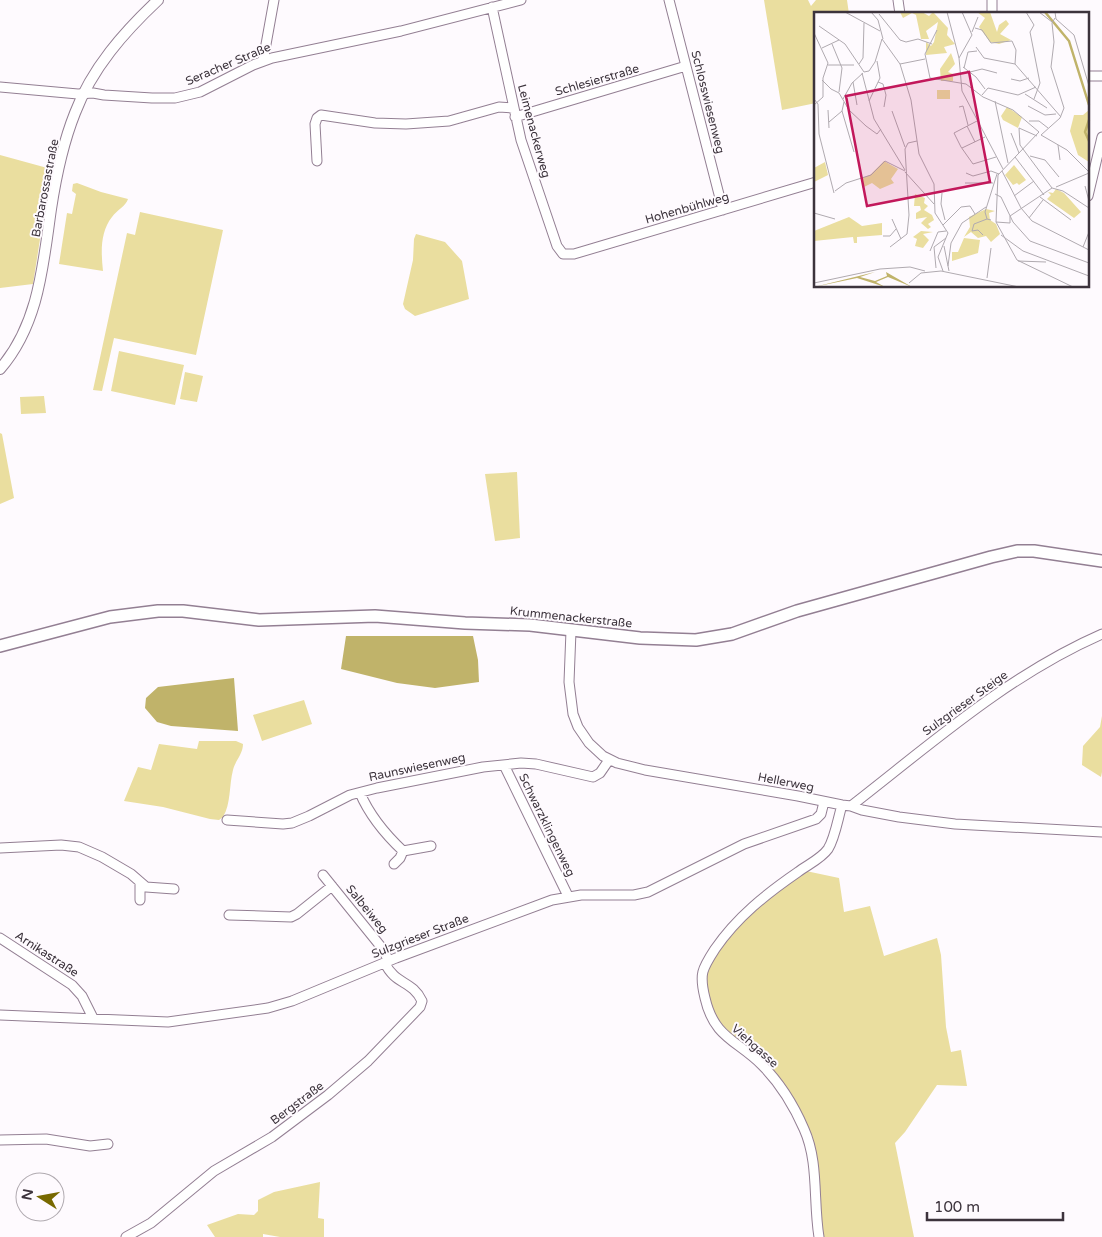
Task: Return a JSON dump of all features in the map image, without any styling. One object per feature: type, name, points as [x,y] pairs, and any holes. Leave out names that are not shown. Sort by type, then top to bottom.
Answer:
[{"type":"main road","name":"Krummenackerstraße","points":[[0,646],[110,617],[158,611],[183,611],[269,621],[375,616],[465,624],[530,625],[647,639],[705,639],[732,634],[797,611],[1017,551],[1039,551],[1102,561]]},
{"type":"street","name":"Barbarossastraße","points":[[0,369],[20,339],[34,305],[43,270],[58,172],[71,124],[84,93],[110,52],[134,23],[158,0]]},
{"type":"street","points":[[263,61],[274,0]]},
{"type":"street","name":"Seracher Straße","points":[[0,87],[160,98],[188,96],[219,84],[263,61],[296,52],[393,33],[521,0]]},
{"type":"street","name":"Schlosswiesenweg","points":[[669,0],[723,210]]},
{"type":"street","name":"Leimenackerweg","points":[[492,7],[514,112],[525,151],[557,246],[565,255]]},
{"type":"street","name":"Schlesierstraße","points":[[318,161],[315,126],[317,118],[324,115],[385,124],[443,122],[499,107],[514,112],[686,66]]},
{"type":"street","points":[[1090,188],[1102,137]]},
{"type":"street","name":"Hohenbühlweg","points":[[565,255],[574,254],[814,183]]},
{"type":"street","name":"Hellerweg","points":[[571,631],[569,682],[573,714],[586,740],[609,760],[621,765],[868,811],[947,823],[1102,832]]},
{"type":"street","name":"Sulzgrieser Steige","points":[[846,806],[1006,687],[1068,651],[1102,634]]},
{"type":"street","name":"Raunswiesenweg","points":[[227,820],[283,824],[309,816],[360,792],[464,770],[504,765],[541,765],[593,777],[600,773],[609,760]]},
{"type":"street","name":"Schwarzklingenweg","points":[[504,765],[568,896]]},
{"type":"street","points":[[360,792],[366,805],[393,842],[402,851]]},
{"type":"street","name":"Sulzgrieser Straße","points":[[0,1015],[168,1022],[268,1008],[292,1001],[387,962],[544,903],[568,896],[634,895],[648,892],[744,844],[816,819],[821,814],[824,802]]},
{"type":"street","name":"Viehgasse","points":[[819,1237],[811,1150],[804,1130],[785,1095],[764,1067],[730,1040],[713,1022],[707,1009],[702,987],[702,974],[704,965],[747,910],[827,850],[846,806]]},
{"type":"street","points":[[0,848],[61,845],[79,847],[102,857],[131,874],[140,883],[151,888],[174,889]]},
{"type":"street","points":[[402,851],[431,846]]},
{"type":"street","points":[[394,864],[400,858],[402,851]]},
{"type":"street","name":"Salbeiweg","points":[[323,875],[382,948],[387,962]]},
{"type":"street","points":[[140,883],[140,900]]},
{"type":"street","points":[[229,915],[293,916],[332,886]]},
{"type":"street","name":"Arnikastraße","points":[[0,938],[72,985],[82,996],[93,1018]]},
{"type":"street","name":"Bergstraße","points":[[126,1237],[151,1223],[214,1171],[272,1137],[328,1096],[368,1061],[420,1007],[422,1001],[417,992],[391,974],[387,962]]},
{"type":"street","points":[[0,1140],[41,1139],[90,1146],[108,1144]]},
{"type":"shaded area","points":[[764,0],[808,0],[811,6],[816,0],[847,0],[849,12],[814,12],[814,103],[782,110]]},
{"type":"shaded area","points":[[0,155],[51,169],[33,284],[0,288]]},
{"type":"shaded area","points":[[77,183],[128,199],[112,217],[105,229],[102,250],[103,271],[59,264],[67,213],[72,214],[76,194],[72,191],[73,184]]},
{"type":"shaded area","points":[[140,212],[223,230],[196,355],[114,338],[102,391],[93,390],[127,233],[135,235]]},
{"type":"shaded area","points":[[416,234],[445,242],[462,261],[469,299],[415,316],[405,309],[403,304],[413,260]]},
{"type":"shaded area","points":[[119,351],[184,365],[175,405],[111,391]]},
{"type":"shaded area","points":[[185,372],[203,376],[197,402],[180,399]]},
{"type":"shaded area","points":[[44,396],[46,413],[21,414],[20,397]]},
{"type":"shaded area","points":[[0,433],[2,434],[14,498],[0,504]]},
{"type":"shaded area","points":[[517,472],[520,538],[495,541],[485,474]]},
{"type":"shaded area","points":[[346,636],[473,636],[478,660],[479,682],[435,688],[397,683],[341,669]]},
{"type":"shaded area","points":[[234,678],[238,731],[171,726],[157,722],[145,708],[146,698],[158,687]]},
{"type":"shaded area","points":[[304,700],[312,724],[262,741],[253,715]]},
{"type":"shaded area","points":[[1102,716],[1101,777],[1082,765],[1083,746],[1100,727]]},
{"type":"shaded area","points":[[199,741],[236,741],[243,744],[242,751],[233,770],[226,812],[223,817],[219,820],[210,819],[163,807],[124,801],[138,767],[151,770],[159,744],[197,749]]},
{"type":"shaded area","points":[[806,871],[839,878],[844,912],[870,906],[884,956],[937,938],[941,955],[946,1027],[951,1052],[961,1050],[967,1086],[937,1085],[905,1132],[895,1143],[914,1237],[824,1237],[822,1235],[814,1150],[794,1105],[730,1037],[709,1007],[705,974],[718,950],[749,913]]},
{"type":"shaded area","points":[[320,1182],[318,1218],[324,1219],[324,1237],[280,1237],[263,1234],[263,1237],[215,1237],[207,1225],[238,1214],[254,1215],[258,1211],[258,1200],[274,1192]]}]
